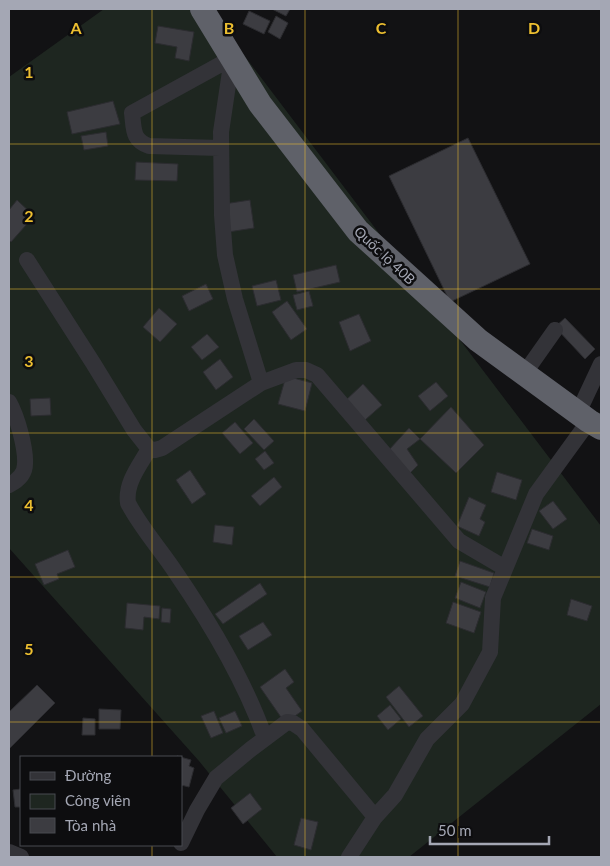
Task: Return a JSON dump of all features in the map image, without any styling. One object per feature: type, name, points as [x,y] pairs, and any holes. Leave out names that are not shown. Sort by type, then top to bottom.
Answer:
[{"type":"highway","name":"Quốc lộ 40B","points":[[202,9],[260,104],[358,231],[478,340],[590,421]]},
{"type":"street","points":[[220,148],[148,146],[139,143],[135,136],[132,113],[232,58]]},
{"type":"street","points":[[232,58],[224,103],[220,148],[225,256],[235,299],[261,383]]},
{"type":"street","points":[[27,260],[93,362],[134,430],[149,449],[162,448],[261,383],[296,370],[306,370],[317,375],[459,541],[505,568]]},
{"type":"street","points":[[524,374],[555,330]]},
{"type":"street","points":[[349,857],[375,817],[395,795],[427,739],[462,704],[490,652],[493,598],[536,494],[590,421],[601,364]]},
{"type":"street","points":[[9,402],[19,430],[25,465],[17,480],[9,485]]},
{"type":"street","points":[[149,449],[133,476],[129,489],[128,503],[176,573],[232,664],[253,707],[265,738]]},
{"type":"street","points":[[182,841],[216,778],[288,722],[293,723],[302,730],[375,817]]},
{"type":"street","points":[[9,852],[21,857]]},
{"type":"green space","points":[[104,9],[209,9],[601,526],[601,704],[409,857],[277,857],[199,761],[9,548],[9,77]]},
{"type":"building","points":[[272,9],[290,9],[286,16]]},
{"type":"building","points":[[249,11],[270,21],[264,34],[243,24]]},
{"type":"building","points":[[276,16],[288,23],[280,39],[268,32]]},
{"type":"building","points":[[158,26],[194,32],[189,61],[175,58],[177,47],[155,43]]},
{"type":"building","points":[[113,101],[120,124],[72,134],[67,112]]},
{"type":"building","points":[[106,132],[108,146],[84,150],[81,136]]},
{"type":"building","points":[[468,138],[530,264],[450,302],[389,176]]},
{"type":"building","points":[[136,162],[178,164],[177,181],[135,180]]},
{"type":"building","points":[[17,200],[34,216],[11,242],[9,240],[9,210]]},
{"type":"building","points":[[250,200],[254,228],[228,232],[224,204]]},
{"type":"building","points":[[336,265],[340,282],[297,292],[293,275]]},
{"type":"building","points":[[276,280],[281,300],[257,306],[252,286]]},
{"type":"building","points":[[206,284],[213,299],[189,311],[182,296]]},
{"type":"building","points":[[309,291],[313,306],[297,310],[293,295]]},
{"type":"building","points":[[287,301],[307,329],[291,340],[272,312]]},
{"type":"building","points":[[159,308],[177,324],[160,342],[143,327]]},
{"type":"building","points":[[359,314],[371,341],[350,351],[339,322]]},
{"type":"building","points":[[565,318],[595,349],[585,359],[555,327]]},
{"type":"building","points":[[207,334],[219,347],[202,360],[191,347]]},
{"type":"building","points":[[220,359],[233,377],[216,390],[203,372]]},
{"type":"building","points":[[286,376],[312,383],[305,411],[278,404]]},
{"type":"building","points":[[436,382],[448,396],[430,411],[418,396]]},
{"type":"building","points":[[363,384],[382,405],[365,420],[346,400]]},
{"type":"building","points":[[50,398],[51,415],[31,416],[30,399]]},
{"type":"building","points":[[451,407],[484,445],[456,473],[420,439]]},
{"type":"building","points":[[254,419],[274,441],[264,450],[244,429]]},
{"type":"building","points":[[235,422],[253,443],[240,454],[222,433]]},
{"type":"building","points":[[409,428],[420,439],[407,449],[418,465],[410,473],[388,451]]},
{"type":"building","points":[[265,451],[274,463],[264,470],[255,459]]},
{"type":"building","points":[[190,470],[206,494],[192,504],[176,480]]},
{"type":"building","points":[[497,472],[522,480],[516,500],[491,492]]},
{"type":"building","points":[[274,477],[282,487],[260,506],[251,496]]},
{"type":"building","points":[[469,497],[486,505],[480,519],[485,522],[479,536],[457,526]]},
{"type":"building","points":[[553,501],[567,519],[553,529],[539,511]]},
{"type":"building","points":[[215,525],[234,527],[232,545],[213,542]]},
{"type":"building","points":[[532,529],[553,536],[549,550],[527,543]]},
{"type":"building","points":[[68,550],[75,567],[57,574],[59,579],[44,585],[35,564]]},
{"type":"building","points":[[460,561],[494,573],[490,587],[455,576]]},
{"type":"building","points":[[461,582],[486,592],[480,608],[455,598]]},
{"type":"building","points":[[260,583],[267,594],[223,624],[215,614]]},
{"type":"building","points":[[571,599],[592,606],[587,621],[567,615]]},
{"type":"building","points":[[453,602],[481,612],[474,633],[446,623]]},
{"type":"building","points":[[127,603],[160,606],[159,619],[144,617],[143,630],[125,628]]},
{"type":"building","points":[[162,608],[171,609],[170,623],[161,622]]},
{"type":"building","points":[[263,622],[272,635],[248,650],[239,636]]},
{"type":"building","points":[[285,669],[294,682],[286,688],[302,711],[285,723],[260,687]]},
{"type":"building","points":[[37,685],[55,703],[9,749],[9,712]]},
{"type":"building","points":[[399,686],[423,716],[409,727],[386,697]]},
{"type":"building","points":[[390,705],[401,719],[388,730],[377,716]]},
{"type":"building","points":[[99,709],[121,710],[120,729],[99,729]]},
{"type":"building","points":[[214,711],[223,733],[211,738],[201,716]]},
{"type":"building","points":[[235,711],[242,726],[226,733],[219,718]]},
{"type":"building","points":[[83,718],[95,719],[95,735],[82,735]]},
{"type":"building","points":[[182,757],[191,760],[189,766],[194,768],[189,787],[182,785]]},
{"type":"building","points":[[20,789],[20,807],[15,807],[13,790]]},
{"type":"building","points":[[250,793],[262,809],[243,824],[231,808]]},
{"type":"building","points":[[301,818],[318,822],[311,850],[294,845]]}]
